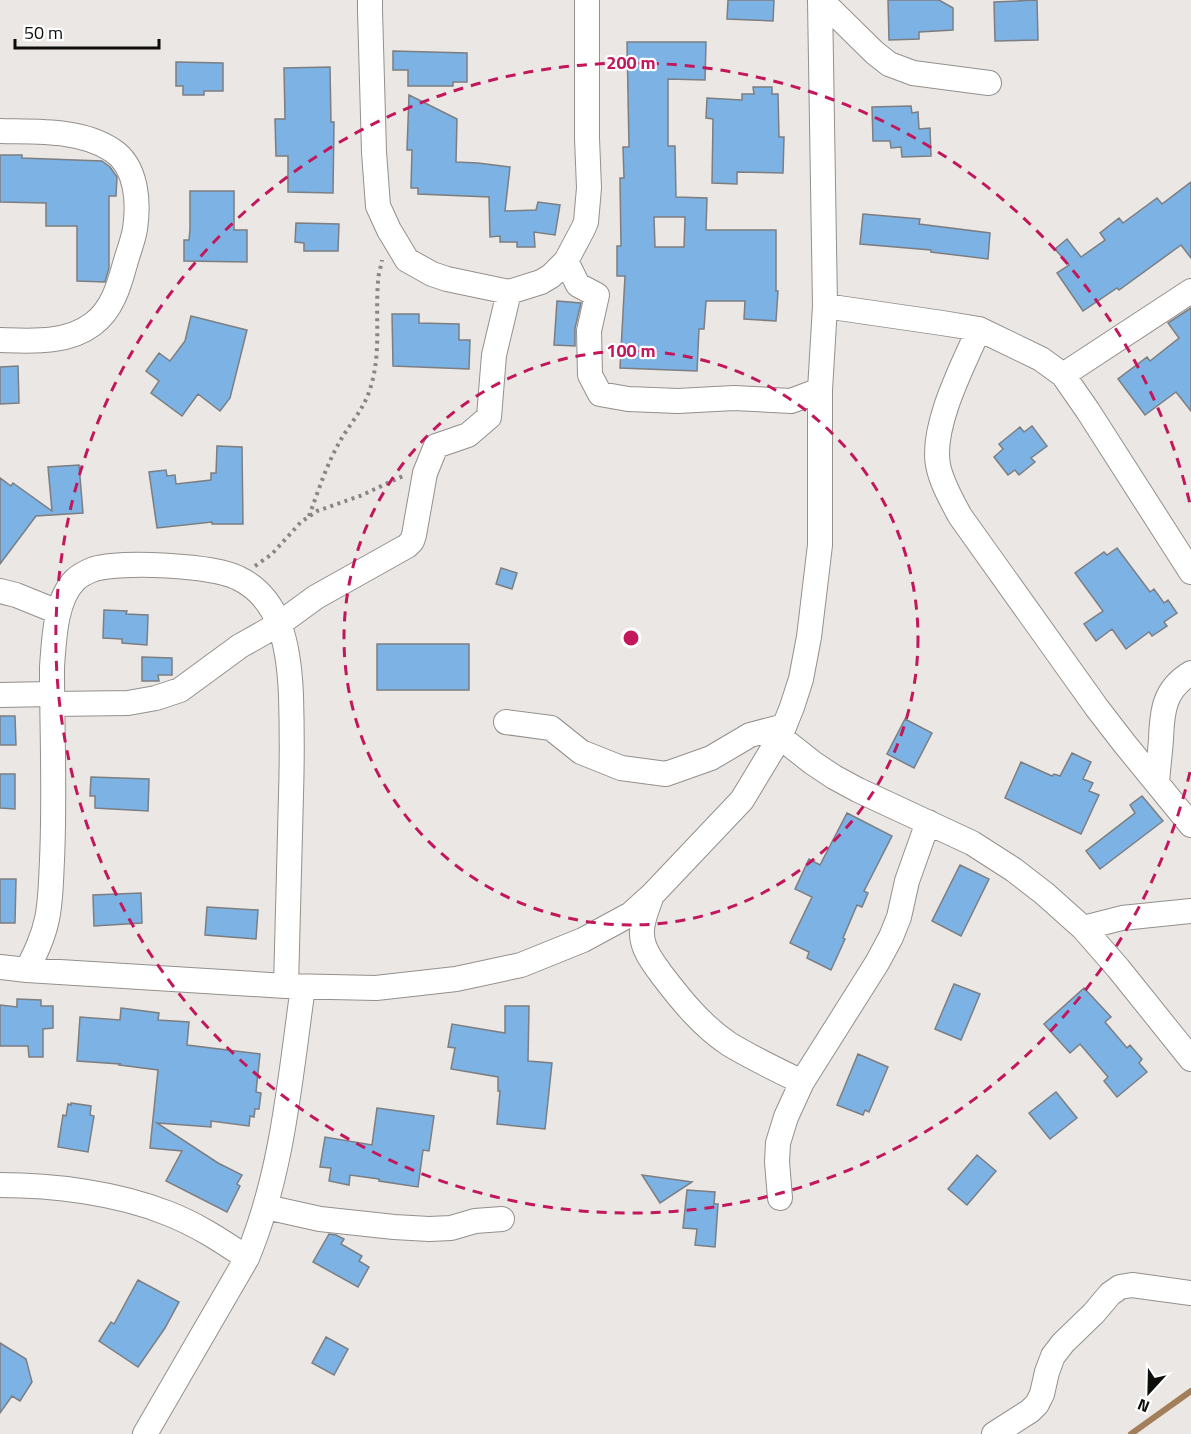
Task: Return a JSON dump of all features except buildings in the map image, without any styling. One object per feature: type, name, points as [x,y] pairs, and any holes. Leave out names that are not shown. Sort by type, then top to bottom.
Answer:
[{"type":"street","points":[[370,0],[376,185],[378,206],[389,230],[407,260],[432,274],[509,292],[541,282],[551,276],[566,261],[586,222],[589,188],[587,0]]},
{"type":"street","points":[[821,0],[875,54],[889,64],[913,73],[989,83]]},
{"type":"street","points":[[0,967],[294,986],[376,988],[456,979],[521,965],[583,939],[630,914],[652,895],[742,800],[782,731],[801,679],[809,638],[820,545],[820,390],[825,306],[821,0]]},
{"type":"street","points":[[0,130],[62,133],[96,141],[113,150],[125,162],[133,177],[137,207],[135,230],[120,282],[108,310],[93,324],[75,334],[44,341],[0,340]]},
{"type":"street","points":[[566,261],[578,285],[597,295],[589,331],[590,375],[600,394],[628,399],[678,401],[734,398],[791,401],[820,390]]},
{"type":"street","points":[[1063,375],[1191,291]]},
{"type":"street","points":[[0,696],[128,703],[156,698],[180,690],[240,646],[279,624],[316,597],[409,544],[414,535],[429,462],[436,446],[468,435],[489,417],[494,355],[509,292]]},
{"type":"street","points":[[825,306],[978,329],[1041,360],[1063,375],[1188,561]]},
{"type":"street","points":[[978,329],[942,417],[938,437],[938,465],[948,494],[960,516],[1062,659],[1124,743],[1191,825]]},
{"type":"street","points":[[27,970],[42,936],[50,895],[54,640],[58,612],[67,592],[75,580],[99,568],[140,565],[184,567],[230,574],[261,594],[273,611],[285,642],[290,677],[293,733],[294,986],[281,1146],[266,1207],[247,1258],[145,1434]]},
{"type":"street","points":[[0,591],[58,612]]},
{"type":"street","points":[[1157,783],[1162,716],[1167,698],[1175,685],[1191,673]]},
{"type":"street","points":[[506,722],[551,728],[581,752],[621,768],[666,774],[711,758],[750,735],[782,731]]},
{"type":"street","points":[[782,731],[813,763],[834,777],[972,843],[1014,870],[1045,894],[1083,928],[1191,1059]]},
{"type":"street","points":[[780,1198],[778,1143],[786,1117],[802,1082],[891,937],[899,917],[907,881],[928,822]]},
{"type":"street","points":[[652,895],[643,921],[644,944],[655,965],[677,995],[701,1022],[728,1043],[802,1082]]},
{"type":"street","points":[[1083,928],[1122,918],[1191,911]]},
{"type":"street","points":[[0,1185],[91,1193],[136,1202],[168,1213],[213,1235],[247,1258]]},
{"type":"street","points":[[266,1207],[320,1219],[429,1229],[451,1228],[475,1221],[502,1219]]},
{"type":"street","points":[[994,1434],[1037,1404],[1053,1356],[1110,1294],[1120,1287],[1132,1285],[1191,1293]]},
{"type":"path","points":[[309,516],[336,449],[359,414],[369,392],[377,354],[378,279],[389,230]]},
{"type":"path","points":[[230,574],[264,561],[309,516],[326,507],[378,488],[429,462]]},
{"type":"waterway","points":[[1131,1434],[1191,1391]]}]
